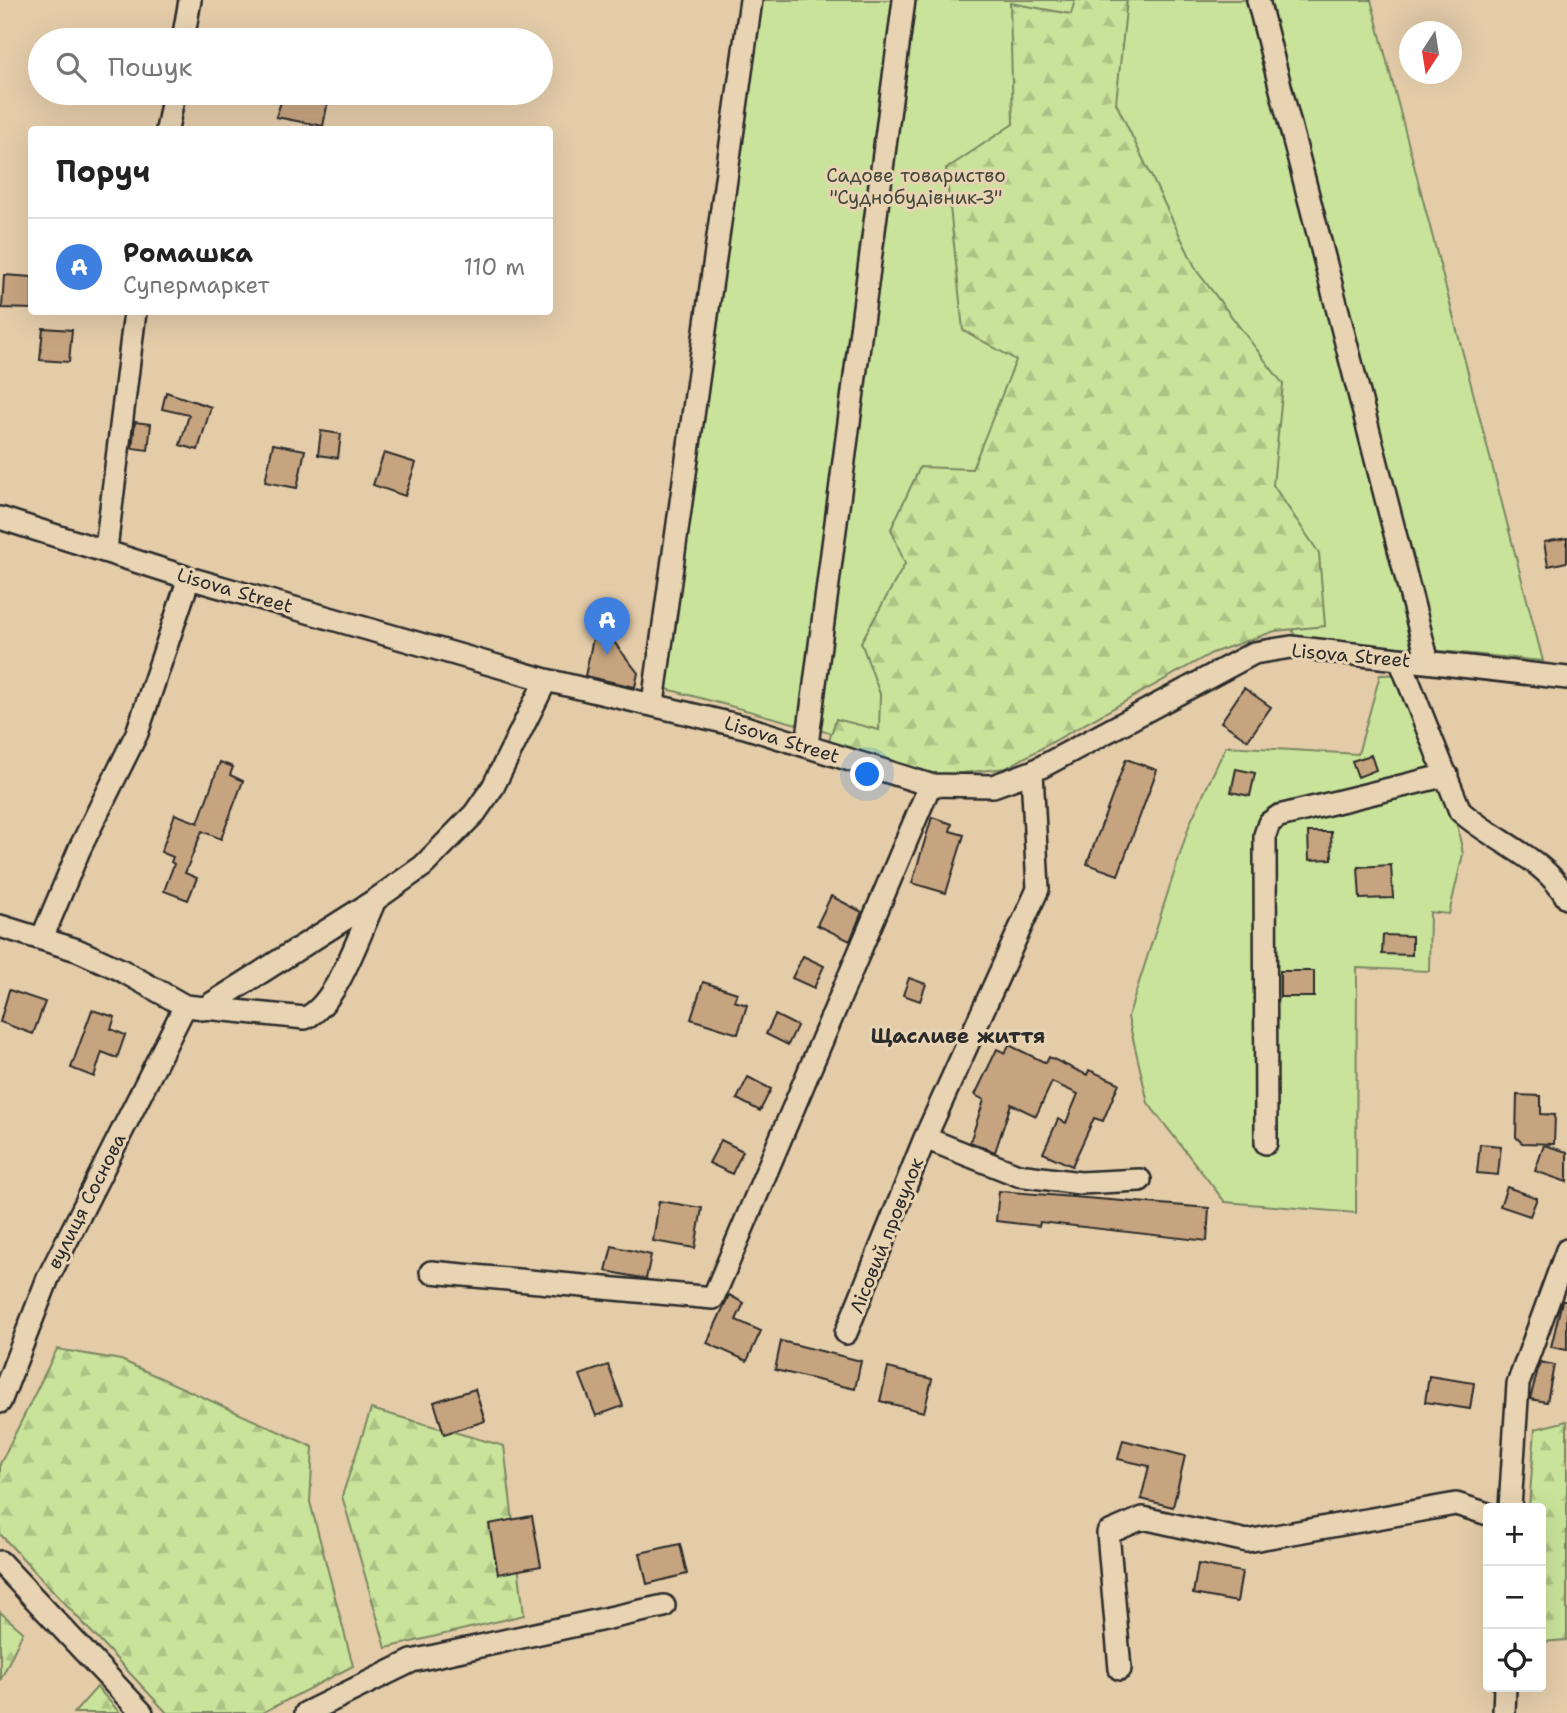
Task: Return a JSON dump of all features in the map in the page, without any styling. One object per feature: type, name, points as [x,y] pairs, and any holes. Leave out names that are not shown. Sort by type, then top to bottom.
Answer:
[{"type":"street","points":[[185,28],[190,0]]},
{"type":"street","points":[[653,703],[751,0]]},
{"type":"street","points":[[807,745],[904,0]]},
{"type":"street","points":[[1258,0],[1428,662]]},
{"type":"street","points":[[168,126],[172,105]]},
{"type":"street","points":[[106,549],[135,315]]},
{"type":"street","name":"Lisova Street","points":[[0,519],[106,549],[190,578],[546,680],[653,703],[807,745],[930,785],[993,786],[1032,772],[1254,653],[1291,647],[1560,677]]},
{"type":"street","points":[[42,938],[80,848],[137,733],[190,578]]},
{"type":"street","points":[[1400,660],[1460,811],[1476,825],[1541,867],[1559,883],[1567,898]]},
{"type":"street","points":[[194,1007],[375,900],[423,866],[475,813],[493,787],[546,680]]},
{"type":"street","name":"Лісовий провулок","points":[[846,1333],[925,1138],[1038,889],[1032,772]]},
{"type":"street","points":[[1266,1143],[1265,835],[1269,823],[1279,816],[1447,775]]},
{"type":"street","points":[[431,1272],[710,1307],[930,785]]},
{"type":"street","points":[[0,926],[42,938],[119,969],[194,1007],[305,1018],[317,1013],[332,992],[375,900]]},
{"type":"street","name":"вулиця Соснова","points":[[0,1402],[47,1278],[194,1007]]},
{"type":"street","name":"Лісовий провулок","points":[[925,1138],[1018,1175],[1080,1184],[1140,1180]]},
{"type":"street","points":[[1510,1503],[1518,1384],[1567,1250]]},
{"type":"street","points":[[1120,1669],[1108,1533],[1143,1518],[1247,1541],[1456,1504],[1483,1512]]},
{"type":"street","points":[[0,1562],[142,1713]]},
{"type":"street","points":[[306,1713],[412,1661],[664,1606]]},
{"type":"street","points":[[1504,1713],[1505,1692]]},
{"type":"green space","name":"Садове товариство \"Суднобудівник-3\"","points":[[753,0],[1371,0],[1543,661],[1295,637],[1126,137],[935,761],[663,688]]},
{"type":"green space","points":[[1075,0],[1127,0],[1116,103],[1197,271],[1283,384],[1273,485],[1319,553],[1325,626],[1275,631],[1212,653],[1006,768],[937,776],[828,744],[836,719],[879,730],[880,694],[861,642],[905,564],[891,529],[920,467],[972,469],[1016,360],[963,330],[946,169],[1013,124],[1010,3],[1071,14]]},
{"type":"green space","points":[[1406,674],[1447,775],[1463,854],[1449,914],[1430,912],[1429,971],[1357,968],[1356,1213],[1225,1202],[1148,1103],[1128,1017],[1190,823],[1226,746],[1358,754],[1380,675]]},
{"type":"green space","points":[[57,1349],[121,1360],[313,1447],[310,1502],[353,1666],[262,1713],[167,1713],[0,1534],[0,1464]]},
{"type":"green space","points":[[371,1409],[504,1446],[524,1615],[386,1648],[342,1496]]},
{"type":"green space","points":[[1567,1421],[1567,1640],[1546,1642],[1546,1503],[1529,1503],[1535,1429]]},
{"type":"green space","points":[[0,1612],[23,1632],[0,1681]]},
{"type":"green space","points":[[97,1687],[120,1713],[74,1713]]},
{"type":"building","points":[[280,105],[327,105],[323,126],[276,117]]},
{"type":"building","points":[[4,275],[28,277],[28,309],[2,308]]},
{"type":"building","points":[[43,328],[72,330],[69,362],[40,360]]},
{"type":"building","points":[[166,392],[211,407],[198,450],[180,445],[189,415],[162,409]]},
{"type":"building","points":[[135,422],[151,424],[148,450],[132,448]]},
{"type":"building","points":[[321,431],[341,434],[338,458],[318,455]]},
{"type":"building","points":[[273,444],[305,450],[297,488],[265,482]]},
{"type":"building","points":[[384,453],[416,463],[405,496],[373,485]]},
{"type":"building","points":[[1567,538],[1567,562],[1548,566],[1544,542]]},
{"type":"building","points":[[594,634],[610,637],[638,673],[635,687],[585,676]]},
{"type":"building","points":[[1244,688],[1271,707],[1248,740],[1221,722]]},
{"type":"building","points":[[1371,755],[1376,770],[1358,777],[1352,761]]},
{"type":"building","points":[[1126,759],[1157,770],[1118,875],[1087,864]]},
{"type":"building","points":[[220,762],[233,767],[230,775],[243,781],[221,839],[202,831],[185,873],[197,878],[188,900],[164,891],[174,864],[171,862],[173,857],[161,852],[175,814],[198,823]]},
{"type":"building","points":[[1236,769],[1255,773],[1250,796],[1231,792]]},
{"type":"building","points":[[932,817],[952,824],[950,831],[964,835],[946,893],[912,883]]},
{"type":"building","points":[[1308,832],[1331,832],[1332,859],[1309,860]]},
{"type":"building","points":[[1391,865],[1393,898],[1360,899],[1358,867]]},
{"type":"building","points":[[831,896],[862,912],[850,941],[817,925]]},
{"type":"building","points":[[1383,935],[1412,936],[1412,955],[1382,954]]},
{"type":"building","points":[[803,956],[824,966],[814,988],[792,978]]},
{"type":"building","points":[[1280,971],[1314,971],[1314,997],[1280,997]]},
{"type":"building","points":[[909,978],[926,984],[920,1001],[903,995]]},
{"type":"building","points":[[703,982],[737,993],[734,1001],[747,1005],[738,1034],[691,1019]]},
{"type":"building","points":[[9,990],[45,1002],[33,1034],[0,1022]]},
{"type":"building","points":[[92,1010],[115,1017],[111,1029],[125,1035],[117,1058],[102,1052],[94,1077],[71,1068]]},
{"type":"building","points":[[775,1015],[797,1026],[788,1045],[766,1034]]},
{"type":"building","points":[[1009,1045],[1046,1063],[1049,1057],[1087,1075],[1089,1070],[1119,1083],[1103,1121],[1094,1118],[1072,1166],[1043,1153],[1058,1119],[1066,1123],[1078,1094],[1052,1082],[1036,1116],[1011,1104],[995,1152],[970,1142],[984,1100],[975,1095],[997,1049],[1005,1053]]},
{"type":"building","points":[[748,1077],[771,1089],[760,1111],[737,1099]]},
{"type":"building","points":[[1517,1095],[1541,1096],[1541,1114],[1555,1115],[1554,1144],[1522,1143],[1516,1137]]},
{"type":"building","points":[[721,1140],[743,1151],[732,1174],[709,1163]]},
{"type":"building","points":[[1480,1144],[1501,1146],[1498,1175],[1477,1173]]},
{"type":"building","points":[[1544,1145],[1567,1152],[1567,1182],[1535,1171]]},
{"type":"building","points":[[1507,1187],[1537,1198],[1530,1216],[1500,1206]]},
{"type":"building","points":[[999,1191],[1209,1208],[1207,1241],[1040,1222],[1039,1226],[996,1221]]},
{"type":"building","points":[[659,1201],[702,1208],[695,1248],[653,1241]]},
{"type":"building","points":[[612,1246],[651,1255],[646,1279],[606,1271]]},
{"type":"building","points":[[729,1295],[744,1303],[736,1320],[761,1331],[747,1361],[707,1343]]},
{"type":"building","points":[[1562,1301],[1567,1301],[1567,1350],[1551,1347]]},
{"type":"building","points":[[781,1341],[861,1361],[855,1389],[775,1370]]},
{"type":"building","points":[[1540,1362],[1554,1365],[1547,1402],[1530,1399]]},
{"type":"building","points":[[608,1365],[623,1406],[596,1416],[580,1375]]},
{"type":"building","points":[[888,1368],[932,1379],[924,1412],[880,1401]]},
{"type":"building","points":[[1429,1376],[1474,1383],[1470,1409],[1425,1402]]},
{"type":"building","points":[[475,1389],[485,1421],[444,1434],[434,1402]]},
{"type":"building","points":[[1123,1440],[1185,1456],[1173,1507],[1141,1499],[1149,1466],[1118,1459]]},
{"type":"building","points":[[532,1516],[541,1566],[498,1574],[489,1524]]},
{"type":"building","points":[[680,1544],[687,1574],[647,1584],[640,1553]]},
{"type":"building","points":[[1198,1564],[1242,1572],[1237,1602],[1193,1594]]},
{"type":"place","name":"Ромашка","points":[[607,655]]},
{"type":"district","name":"Щасливе життя","points":[[958,1036]]}]
